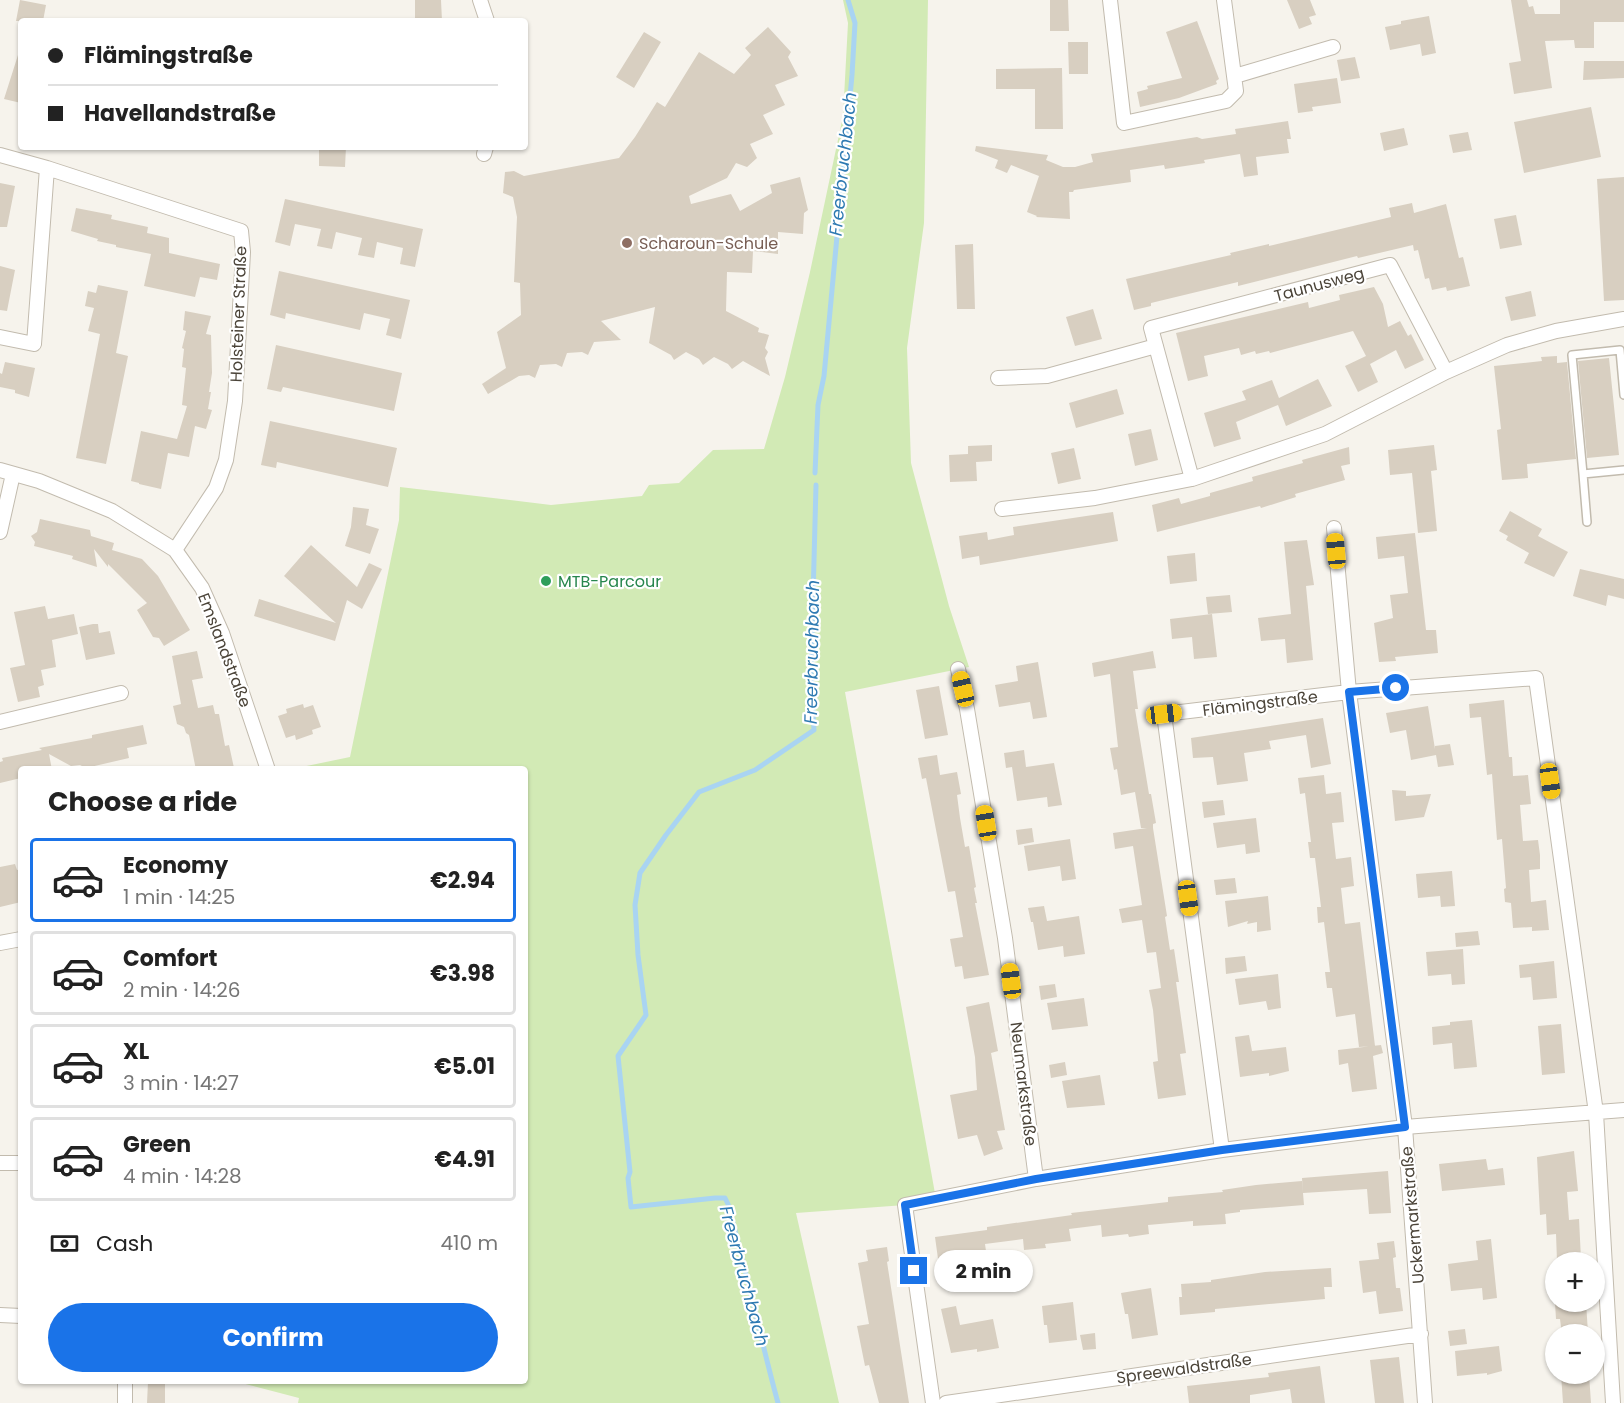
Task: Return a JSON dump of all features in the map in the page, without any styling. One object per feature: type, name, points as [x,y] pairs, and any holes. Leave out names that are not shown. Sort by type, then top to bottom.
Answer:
[{"type":"street","points":[[480,0],[486,18]]},
{"type":"street","points":[[1110,0],[1124,123],[1226,101],[1236,92],[1224,0]]},
{"type":"street","points":[[1235,76],[1333,47]]},
{"type":"street","name":"Holsteiner Straße","points":[[0,155],[241,231],[243,252],[235,401],[226,460],[216,488],[175,550]]},
{"type":"street","points":[[0,337],[34,344],[47,168]]},
{"type":"street","name":"Taunusweg","points":[[1156,346],[1151,328],[1390,265],[1446,372]]},
{"type":"street","points":[[1002,509],[1095,498],[1192,479],[1325,434],[1446,372],[1507,345],[1556,331],[1624,319]]},
{"type":"street","points":[[998,378],[1047,376],[1156,346],[1192,479]]},
{"type":"street","points":[[0,532],[6,472]]},
{"type":"street","name":"Emslandstraße","points":[[6,472],[39,481],[112,511],[175,550],[202,588],[222,633],[267,766]]},
{"type":"street","name":"Uckermarkstraße","points":[[1334,528],[1349,692],[1405,1127],[1425,1403]]},
{"type":"street","name":"Neumarkstraße","points":[[958,669],[967,709],[1005,938],[1036,1179]]},
{"type":"street","name":"Flämingstraße","points":[[1222,1150],[1164,714],[1349,692],[1536,678],[1596,1113]]},
{"type":"street","points":[[0,722],[121,693]]},
{"type":"street","points":[[0,943],[18,940]]},
{"type":"street","points":[[933,1403],[905,1205],[1036,1179],[1222,1150],[1405,1127],[1624,1110]]},
{"type":"street","points":[[1596,1113],[1613,1403]]},
{"type":"street","points":[[0,1163],[18,1163]]},
{"type":"street","points":[[0,1315],[18,1316]]},
{"type":"street","name":"Spreewaldstraße","points":[[946,1403],[1421,1334]]},
{"type":"street","points":[[125,1384],[125,1403]]},
{"type":"lane","points":[[1587,522],[1572,355],[1620,350],[1624,395]]},
{"type":"lane","points":[[1583,474],[1624,470]]},
{"type":"green space","points":[[843,0],[928,0],[924,223],[907,348],[911,463],[949,606],[969,667],[845,692],[936,1199],[905,1205],[796,1213],[839,1403],[298,1403],[299,1398],[246,1384],[528,1384],[528,766],[306,766],[350,757],[399,520],[400,487],[551,505],[642,496],[649,485],[679,483],[713,450],[764,449],[785,377],[810,272],[843,116],[848,23]]},
{"type":"building","points":[[20,0],[46,5],[44,18],[18,18],[16,21]]},
{"type":"building","points":[[415,0],[441,0],[442,18],[415,18]]},
{"type":"building","points":[[1050,0],[1068,0],[1069,31],[1050,31]]},
{"type":"building","points":[[1287,0],[1310,0],[1316,15],[1309,17],[1312,24],[1299,29]]},
{"type":"building","points":[[1511,0],[1527,0],[1529,7],[1533,6],[1535,14],[1560,14],[1560,0],[1624,0],[1624,22],[1594,22],[1594,48],[1575,48],[1574,40],[1545,41],[1552,88],[1514,94],[1509,63],[1521,61]]},
{"type":"building","points":[[1429,16],[1436,53],[1422,56],[1420,44],[1390,50],[1385,27],[1401,24],[1401,21]]},
{"type":"building","points":[[1197,21],[1219,79],[1216,81],[1217,84],[1179,98],[1140,107],[1137,92],[1148,89],[1147,86],[1182,78],[1166,32]]},
{"type":"building","points":[[768,27],[791,52],[788,57],[798,76],[775,85],[785,105],[763,115],[773,134],[750,144],[757,158],[747,167],[736,163],[727,178],[689,196],[691,204],[731,194],[740,211],[772,193],[770,185],[800,177],[808,210],[804,213],[803,234],[778,232],[778,254],[753,251],[752,273],[727,272],[726,311],[759,328],[758,332],[769,335],[765,348],[768,352],[765,358],[770,376],[743,361],[732,369],[728,364],[714,357],[703,365],[699,359],[686,352],[674,360],[671,355],[649,343],[655,307],[601,321],[621,340],[594,342],[588,355],[582,352],[567,353],[562,367],[556,364],[540,365],[535,378],[529,375],[519,376],[488,394],[482,384],[506,368],[497,332],[521,315],[520,283],[514,282],[517,217],[513,197],[503,193],[505,172],[514,171],[524,176],[619,158],[657,102],[665,107],[699,52],[734,74],[751,55],[745,48]]},
{"type":"building","points":[[644,32],[661,42],[634,88],[616,77]]},
{"type":"building","points":[[1068,42],[1088,42],[1088,74],[1069,74]]},
{"type":"building","points":[[18,55],[18,102],[4,99]]},
{"type":"building","points":[[1355,57],[1360,78],[1341,81],[1337,60]]},
{"type":"building","points":[[1584,61],[1624,61],[1624,78],[1583,80]]},
{"type":"building","points":[[1062,68],[1063,129],[1035,129],[1035,89],[996,89],[996,69]]},
{"type":"building","points":[[1337,78],[1341,103],[1312,107],[1313,111],[1298,113],[1294,84]]},
{"type":"building","points":[[1591,107],[1601,157],[1524,173],[1514,122]]},
{"type":"building","points":[[1288,121],[1291,139],[1287,139],[1289,153],[1256,157],[1258,175],[1244,177],[1240,154],[1204,160],[1205,163],[1165,169],[1164,165],[1130,170],[1131,182],[1069,192],[1070,219],[1036,217],[1027,212],[1039,176],[1011,165],[1007,173],[995,168],[998,160],[975,151],[976,146],[1048,155],[1046,160],[1063,167],[1075,167],[1093,162],[1091,154],[1197,137],[1202,139],[1236,134],[1235,129]]},
{"type":"building","points":[[1404,128],[1408,145],[1384,151],[1380,133]]},
{"type":"building","points":[[1468,132],[1472,150],[1453,153],[1449,135]]},
{"type":"building","points":[[319,150],[346,150],[345,167],[319,166]]},
{"type":"building","points":[[1624,177],[1624,300],[1604,301],[1597,179]]},
{"type":"building","points":[[0,183],[15,186],[7,227],[0,227]]},
{"type":"building","points":[[285,199],[423,229],[415,267],[400,264],[403,248],[377,242],[374,258],[358,255],[362,238],[336,232],[332,249],[317,246],[321,229],[295,224],[290,246],[275,242]]},
{"type":"building","points":[[1412,203],[1414,213],[1446,204],[1459,258],[1463,257],[1470,286],[1447,291],[1446,287],[1432,290],[1429,278],[1425,279],[1418,250],[1414,251],[1413,245],[1358,258],[1357,256],[1238,286],[1238,282],[1151,303],[1151,306],[1134,310],[1126,279],[1391,217],[1389,208]]},
{"type":"building","points":[[76,208],[112,215],[111,219],[148,227],[147,233],[169,238],[169,253],[220,264],[217,280],[200,277],[195,297],[144,286],[151,254],[116,247],[116,245],[97,241],[98,239],[71,231]]},
{"type":"building","points":[[1516,215],[1522,245],[1500,249],[1494,219]]},
{"type":"building","points":[[973,244],[975,309],[957,309],[955,245]]},
{"type":"building","points":[[0,266],[15,270],[7,311],[0,310]]},
{"type":"building","points":[[279,271],[410,300],[401,339],[386,335],[390,319],[364,313],[360,330],[286,313],[285,319],[270,315]]},
{"type":"building","points":[[98,285],[128,291],[116,353],[128,356],[106,464],[76,458],[100,334],[88,331],[94,308],[85,306],[88,291],[96,293]]},
{"type":"building","points":[[1374,287],[1383,304],[1388,327],[1400,321],[1408,336],[1411,334],[1424,360],[1405,369],[1396,350],[1370,364],[1378,382],[1358,392],[1345,366],[1366,356],[1353,331],[1270,353],[1269,351],[1256,354],[1255,351],[1241,355],[1239,348],[1204,356],[1208,376],[1188,381],[1176,333],[1308,302],[1309,308],[1340,300],[1339,295]]},
{"type":"building","points":[[1531,291],[1536,316],[1511,321],[1505,297]]},
{"type":"building","points":[[1093,309],[1102,339],[1075,346],[1066,317]]},
{"type":"building","points":[[185,311],[211,316],[206,334],[211,335],[212,373],[208,409],[212,410],[206,429],[195,426],[189,457],[168,453],[161,489],[131,481],[141,431],[177,439],[187,406],[182,405],[186,368],[182,367],[184,349],[182,348],[186,331],[183,330]]},
{"type":"building","points":[[276,345],[402,373],[394,411],[283,387],[281,392],[267,389]]},
{"type":"building","points":[[1557,356],[1557,363],[1567,362],[1576,459],[1527,464],[1528,478],[1502,480],[1497,430],[1501,429],[1494,366],[1542,361],[1541,357]]},
{"type":"building","points":[[1609,358],[1619,455],[1587,458],[1578,361]]},
{"type":"building","points":[[5,362],[35,368],[29,397],[15,393],[15,390],[0,387],[0,373],[2,374]]},
{"type":"building","points":[[1318,379],[1332,406],[1286,426],[1278,405],[1236,422],[1241,439],[1214,447],[1204,413],[1246,400],[1242,391],[1272,380],[1279,398]]},
{"type":"building","points":[[1117,389],[1124,414],[1076,428],[1069,403]]},
{"type":"building","points":[[270,421],[397,448],[388,487],[277,462],[276,468],[261,465]]},
{"type":"building","points":[[1151,429],[1158,460],[1135,466],[1128,434]]},
{"type":"building","points":[[992,445],[992,461],[976,462],[977,481],[950,482],[949,455],[968,454],[968,446]]},
{"type":"building","points":[[1434,445],[1437,470],[1431,471],[1437,531],[1418,533],[1412,473],[1390,475],[1388,450]]},
{"type":"building","points":[[1349,447],[1350,464],[1341,466],[1345,480],[1295,494],[1296,497],[1261,508],[1260,506],[1157,532],[1152,505],[1179,498],[1181,504],[1210,496],[1210,493],[1253,481],[1252,477]]},
{"type":"building","points":[[1074,448],[1081,479],[1058,484],[1051,453]]},
{"type":"building","points":[[353,507],[369,509],[366,525],[379,529],[370,554],[345,546],[351,527]]},
{"type":"building","points":[[1510,511],[1542,529],[1538,536],[1568,552],[1554,577],[1524,563],[1529,553],[1506,540],[1508,536],[1499,531]]},
{"type":"building","points":[[1113,512],[1118,541],[980,565],[979,556],[962,559],[959,536],[987,532],[988,540],[1014,535],[1013,527]]},
{"type":"building","points":[[40,519],[90,530],[91,536],[114,543],[112,550],[142,559],[158,576],[190,630],[164,646],[159,638],[153,637],[137,610],[147,603],[108,564],[108,567],[94,549],[97,567],[72,559],[73,556],[34,546],[35,542],[31,536],[37,532]]},
{"type":"building","points":[[1415,533],[1426,630],[1436,630],[1438,653],[1395,657],[1396,661],[1379,662],[1374,623],[1393,618],[1390,595],[1408,593],[1404,556],[1378,559],[1376,537]]},
{"type":"building","points":[[1307,540],[1314,585],[1306,586],[1313,660],[1287,663],[1285,639],[1261,641],[1258,618],[1291,614],[1284,542]]},
{"type":"building","points":[[311,545],[357,587],[369,563],[382,569],[362,609],[347,600],[335,641],[254,616],[259,599],[336,623],[284,576]]},
{"type":"building","points":[[1195,553],[1197,581],[1170,584],[1167,556]]},
{"type":"building","points":[[1580,569],[1624,579],[1624,599],[1608,595],[1606,606],[1573,596]]},
{"type":"building","points":[[1230,595],[1232,612],[1208,614],[1206,597]]},
{"type":"building","points":[[45,606],[48,619],[74,614],[78,634],[52,640],[56,667],[41,670],[44,685],[38,687],[40,697],[18,702],[10,668],[25,665],[14,612]]},
{"type":"building","points":[[1212,614],[1217,657],[1194,659],[1192,637],[1172,639],[1170,619]]},
{"type":"building","points":[[98,624],[99,633],[110,631],[115,654],[86,660],[79,627]]},
{"type":"building","points":[[197,651],[203,678],[192,680],[198,708],[213,705],[215,714],[219,714],[225,746],[229,745],[234,766],[195,766],[189,735],[184,727],[177,724],[173,706],[181,704],[172,656]]},
{"type":"building","points":[[1153,651],[1156,668],[1133,671],[1138,709],[1135,709],[1156,823],[1153,824],[1153,828],[1170,950],[1174,949],[1179,982],[1176,982],[1186,1053],[1180,1054],[1186,1095],[1158,1099],[1153,1062],[1158,1061],[1149,990],[1161,988],[1156,952],[1147,953],[1142,920],[1122,923],[1119,909],[1142,905],[1133,846],[1115,849],[1113,833],[1147,828],[1141,828],[1135,792],[1121,795],[1117,769],[1114,770],[1110,748],[1118,747],[1110,674],[1094,677],[1092,663]]},
{"type":"building","points":[[1038,662],[1047,717],[1033,719],[1030,702],[999,707],[995,685],[1018,681],[1016,666]]},
{"type":"building","points":[[939,686],[948,735],[925,739],[916,690]]},
{"type":"building","points":[[1504,700],[1513,776],[1528,775],[1531,804],[1520,805],[1523,841],[1538,840],[1540,869],[1529,870],[1531,902],[1546,900],[1549,930],[1532,931],[1532,927],[1513,928],[1511,903],[1505,902],[1502,839],[1497,840],[1492,774],[1487,775],[1481,717],[1470,718],[1469,704]]},
{"type":"building","points":[[303,704],[304,708],[313,705],[321,727],[312,730],[313,734],[296,740],[295,735],[286,738],[278,716],[287,713],[286,709]]},
{"type":"building","points":[[1428,706],[1435,749],[1435,746],[1450,744],[1454,765],[1438,767],[1436,755],[1411,760],[1406,730],[1390,733],[1386,713]]},
{"type":"building","points":[[1323,718],[1331,764],[1311,768],[1306,735],[1269,741],[1271,749],[1244,753],[1248,781],[1217,785],[1213,757],[1193,758],[1191,738]]},
{"type":"building","points":[[143,725],[147,744],[127,748],[129,758],[95,766],[71,766],[49,754],[51,766],[18,766],[18,779],[0,783],[2,758],[92,738],[92,735]]},
{"type":"building","points":[[1024,750],[1026,767],[1054,763],[1062,805],[1048,807],[1047,797],[1017,801],[1012,767],[1006,768],[1004,753]]},
{"type":"building","points":[[937,755],[940,775],[957,772],[961,794],[957,795],[960,818],[965,847],[969,846],[976,887],[974,888],[977,903],[975,903],[989,975],[964,979],[962,966],[955,967],[950,939],[963,937],[955,891],[948,892],[926,778],[922,779],[918,758]]},
{"type":"building","points":[[1324,775],[1326,794],[1341,792],[1344,822],[1332,823],[1336,859],[1351,857],[1354,886],[1341,888],[1345,924],[1360,922],[1375,1046],[1359,1047],[1355,1014],[1336,1017],[1332,988],[1327,988],[1325,972],[1330,972],[1324,922],[1318,923],[1317,907],[1321,907],[1315,858],[1310,858],[1308,842],[1311,842],[1305,793],[1300,794],[1298,778]]},
{"type":"building","points":[[1392,790],[1406,791],[1406,796],[1431,794],[1424,817],[1395,821]]},
{"type":"building","points":[[1223,800],[1225,815],[1204,818],[1202,802]]},
{"type":"building","points":[[1256,818],[1260,852],[1246,854],[1245,844],[1217,848],[1213,823]]},
{"type":"building","points":[[1032,828],[1034,842],[1018,845],[1016,830]]},
{"type":"building","points":[[1070,839],[1076,879],[1062,881],[1060,866],[1028,871],[1024,846]]},
{"type":"building","points":[[15,864],[18,870],[18,903],[0,907],[0,867]]},
{"type":"building","points":[[1452,871],[1455,906],[1441,907],[1440,896],[1418,898],[1416,874]]},
{"type":"building","points":[[1235,878],[1237,893],[1216,895],[1214,880]]},
{"type":"building","points":[[1268,896],[1271,930],[1257,932],[1257,922],[1247,924],[1248,921],[1228,927],[1225,901]]},
{"type":"building","points":[[1044,906],[1047,921],[1079,916],[1085,954],[1064,957],[1063,946],[1038,950],[1028,908]]},
{"type":"building","points":[[1478,931],[1480,945],[1456,947],[1455,933]]},
{"type":"building","points":[[1463,949],[1465,984],[1452,985],[1451,974],[1428,976],[1426,952]]},
{"type":"building","points":[[1245,956],[1247,971],[1226,974],[1225,958]]},
{"type":"building","points":[[1554,961],[1557,998],[1533,1000],[1531,977],[1520,978],[1519,965]]},
{"type":"building","points":[[1278,974],[1281,1008],[1268,1010],[1266,1001],[1239,1005],[1235,979]]},
{"type":"building","points":[[1055,984],[1057,997],[1041,1000],[1039,986]]},
{"type":"building","points":[[1084,998],[1088,1026],[1052,1030],[1047,1003]]},
{"type":"building","points":[[989,1002],[998,1051],[991,1053],[1005,1130],[997,1131],[1003,1149],[984,1156],[977,1135],[958,1139],[950,1095],[977,1090],[975,1057],[966,1007]]},
{"type":"building","points":[[1472,1020],[1477,1067],[1454,1069],[1452,1043],[1433,1045],[1432,1027],[1450,1025],[1450,1022]]},
{"type":"building","points":[[1561,1024],[1565,1073],[1542,1075],[1538,1026]]},
{"type":"building","points":[[1249,1035],[1252,1051],[1286,1047],[1289,1071],[1269,1076],[1269,1073],[1240,1077],[1235,1037]]},
{"type":"building","points":[[1381,1045],[1383,1053],[1373,1056],[1377,1089],[1352,1092],[1348,1063],[1339,1065],[1338,1050]]},
{"type":"building","points":[[1065,1062],[1067,1075],[1051,1078],[1049,1065]]},
{"type":"building","points":[[1100,1075],[1105,1105],[1067,1108],[1062,1081]]},
{"type":"building","points":[[1574,1151],[1578,1191],[1567,1192],[1569,1220],[1579,1219],[1581,1252],[1557,1252],[1556,1234],[1547,1235],[1546,1214],[1540,1215],[1537,1157]]},
{"type":"building","points":[[1486,1159],[1488,1170],[1503,1168],[1505,1185],[1442,1191],[1439,1164]]},
{"type":"building","points":[[1388,1171],[1391,1213],[1369,1214],[1367,1189],[1303,1193],[1302,1178]]},
{"type":"building","points":[[1302,1181],[1304,1205],[1240,1210],[1240,1212],[1225,1214],[1226,1224],[1193,1226],[1193,1221],[1148,1225],[1149,1234],[1129,1237],[1128,1234],[1102,1237],[1101,1225],[1069,1229],[1071,1241],[1045,1244],[1046,1248],[1024,1250],[1023,1239],[985,1244],[987,1258],[939,1266],[935,1237],[1072,1215],[1071,1213],[1168,1202],[1168,1197]]},
{"type":"building","points":[[1491,1239],[1497,1298],[1483,1300],[1482,1288],[1451,1291],[1448,1264],[1478,1260],[1476,1241]]},
{"type":"building","points":[[1394,1241],[1396,1288],[1400,1288],[1403,1311],[1379,1314],[1376,1291],[1363,1293],[1359,1261],[1379,1259],[1377,1243]]},
{"type":"building","points":[[887,1247],[889,1261],[887,1262],[909,1403],[879,1403],[869,1365],[865,1366],[857,1326],[869,1324],[858,1263],[868,1261],[866,1250]]},
{"type":"building","points":[[1331,1268],[1332,1287],[1324,1287],[1325,1299],[1215,1309],[1215,1312],[1180,1315],[1181,1284],[1211,1282],[1211,1280],[1265,1272]]},
{"type":"building","points":[[1151,1288],[1158,1335],[1132,1339],[1128,1314],[1125,1314],[1121,1293]]},
{"type":"building","points":[[1073,1302],[1077,1340],[1049,1343],[1042,1306]]},
{"type":"building","points":[[956,1306],[960,1325],[993,1319],[999,1348],[951,1353],[941,1309]]},
{"type":"building","points":[[1556,1312],[1587,1312],[1587,1324],[1561,1324],[1560,1319],[1556,1319]]},
{"type":"building","points":[[1465,1329],[1467,1344],[1450,1346],[1448,1331]]},
{"type":"building","points":[[1095,1333],[1096,1349],[1083,1350],[1080,1335]]},
{"type":"building","points":[[1499,1346],[1502,1371],[1487,1375],[1487,1373],[1457,1376],[1455,1351]]},
{"type":"building","points":[[1399,1357],[1404,1403],[1375,1403],[1370,1360]]},
{"type":"building","points":[[1320,1366],[1325,1403],[1292,1403],[1290,1389],[1250,1395],[1250,1403],[1189,1403],[1187,1386],[1269,1377],[1268,1373]]},
{"type":"building","points":[[148,1384],[165,1384],[165,1403],[147,1403]]},
{"type":"building","points":[[1562,1384],[1590,1384],[1591,1403],[1563,1403]]},
{"type":"waterway","name":"Freerbruchbach","points":[[815,473],[818,405],[824,376],[852,75],[855,23],[848,0]]},
{"type":"waterway","name":"Freerbruchbach","points":[[778,1403],[735,1229],[725,1198],[631,1207],[628,1178],[630,1172],[618,1056],[646,1015],[638,955],[635,905],[640,873],[699,792],[755,770],[814,730],[811,674],[816,485]]},
{"type":"place","name":"Scharoun-Schule","points":[[627,243]]},
{"type":"place","name":"MTB-Parcour","points":[[546,581]]},
{"type":"route","points":[[914,1271],[905,1205],[1036,1179],[1222,1150],[1405,1127],[1349,692],[1396,688]]}]
